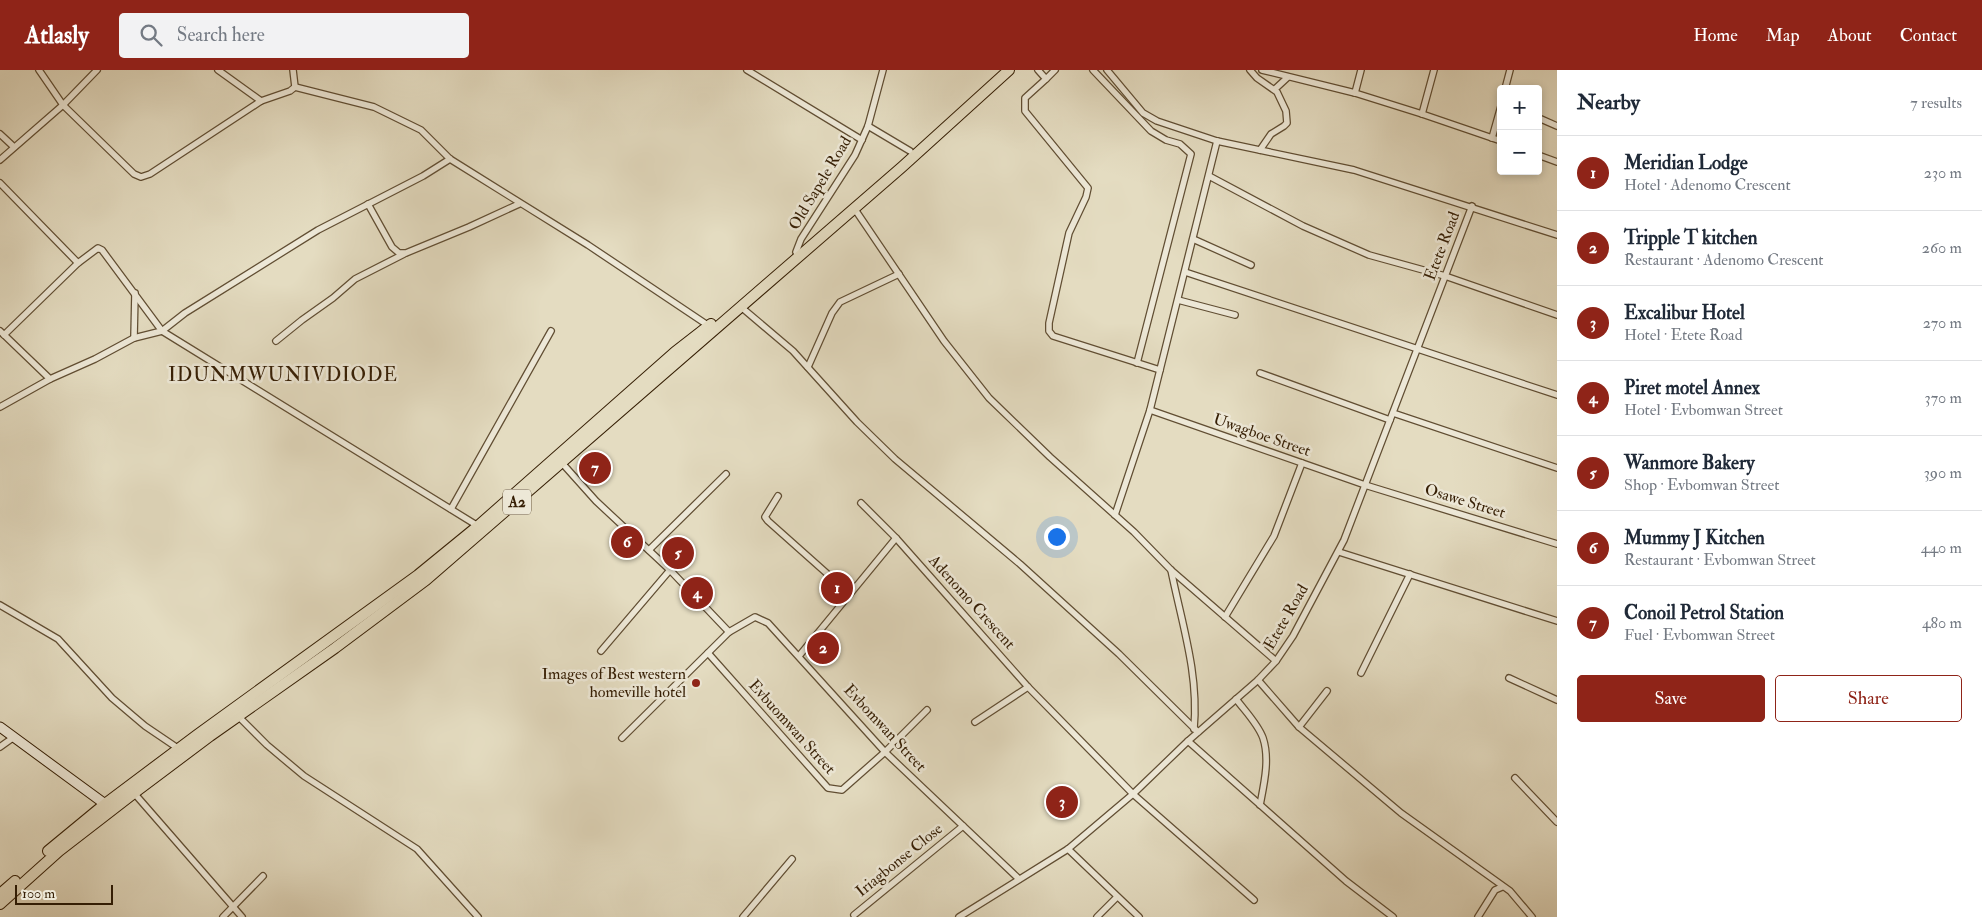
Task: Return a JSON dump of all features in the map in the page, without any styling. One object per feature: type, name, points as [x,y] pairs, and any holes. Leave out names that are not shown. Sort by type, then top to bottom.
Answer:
[{"type":"highway","name":"A2","points":[[0,904],[59,851],[332,644],[478,526],[675,352],[709,326],[796,252],[998,70]]},
{"type":"highway","name":"A2","points":[[0,894],[65,836],[105,804],[297,661],[332,644],[426,580],[902,167],[1009,70]]},
{"type":"street","points":[[39,70],[63,104],[134,174],[141,177],[150,174],[261,101],[290,91],[295,87]]},
{"type":"street","points":[[0,160],[98,70]]},
{"type":"street","points":[[218,70],[261,101]]},
{"type":"street","points":[[293,70],[295,87]]},
{"type":"street","points":[[747,70],[862,140]]},
{"type":"street","name":"Old Sapele Road","points":[[796,252],[801,239],[823,207],[862,140],[868,126],[884,70]]},
{"type":"street","points":[[1038,70],[1046,79]]},
{"type":"street","points":[[1055,70],[1025,98],[1025,111],[1088,188],[1086,197],[1069,233],[1049,323],[1049,331],[1053,336],[1068,342],[1160,370]]},
{"type":"street","points":[[1093,70],[1150,131],[1166,140],[1180,144],[1191,154],[1137,363]]},
{"type":"street","points":[[1107,70],[1143,113],[1158,121],[1218,141],[1354,170],[1472,206],[1557,235]]},
{"type":"street","points":[[1250,70],[1257,78],[1275,89],[1286,111],[1287,123],[1271,134],[1260,150]]},
{"type":"street","points":[[1262,70],[1355,93],[1497,140]]},
{"type":"street","points":[[1355,93],[1360,70]]},
{"type":"street","points":[[1422,114],[1434,70]]},
{"type":"street","points":[[1506,85],[1510,70]]},
{"type":"street","points":[[1275,89],[1288,77]]},
{"type":"street","points":[[295,87],[374,107],[421,130],[450,159],[588,246],[709,326]]},
{"type":"street","points":[[1542,119],[1557,126]]},
{"type":"street","points":[[1492,138],[1497,120]]},
{"type":"street","points":[[868,126],[910,151]]},
{"type":"street","points":[[0,134],[14,147]]},
{"type":"street","points":[[1115,515],[1150,410],[1218,141]]},
{"type":"street","points":[[1542,156],[1557,162]]},
{"type":"street","points":[[0,407],[50,379],[95,359],[134,338],[162,331],[185,313],[318,230],[423,176],[450,159]]},
{"type":"street","points":[[1209,176],[1303,226],[1369,255],[1445,276],[1557,315]]},
{"type":"street","points":[[0,183],[78,263]]},
{"type":"street","points":[[368,204],[392,247],[399,253],[406,253]]},
{"type":"street","points":[[276,342],[302,320],[334,298],[355,279],[406,253],[519,204]]},
{"type":"street","name":"Etete Road","points":[[959,917],[1068,849],[1133,794],[1196,731],[1236,699],[1276,662],[1293,636],[1339,552],[1472,206]]},
{"type":"street","points":[[854,208],[944,341],[989,398],[1115,515],[1171,570],[1276,662]]},
{"type":"street","points":[[1193,239],[1251,265]]},
{"type":"street","points":[[50,379],[2,333],[78,263],[98,248],[102,250],[162,331],[478,526]]},
{"type":"street","points":[[1185,272],[1557,394]]},
{"type":"street","points":[[808,367],[832,313],[840,302],[899,274]]},
{"type":"street","points":[[134,338],[135,293]]},
{"type":"street","points":[[1178,300],[1236,315]]},
{"type":"street","points":[[741,307],[789,347],[857,422],[889,453],[1020,564],[1090,628],[1196,731]]},
{"type":"street","points":[[452,509],[551,331]]},
{"type":"street","points":[[1260,373],[1390,420]]},
{"type":"street","name":"Uwagboe Street","points":[[1150,410],[1365,485]]},
{"type":"street","points":[[1393,413],[1557,468]]},
{"type":"street","points":[[562,463],[596,501],[670,570],[729,632]]},
{"type":"street","points":[[1224,617],[1274,536],[1302,463]]},
{"type":"street","points":[[649,550],[726,474]]},
{"type":"street","name":"Osawe Street","points":[[1365,485],[1557,544]]},
{"type":"street","points":[[778,496],[765,516],[850,594]]},
{"type":"street","name":"Adenomo Crescent","points":[[861,503],[896,538],[1028,687],[1133,794],[1254,900]]},
{"type":"street","points":[[799,656],[896,538]]},
{"type":"street","points":[[1339,552],[1557,621]]},
{"type":"street","points":[[601,651],[670,570]]},
{"type":"street","points":[[1171,570],[1192,663],[1196,731]]},
{"type":"street","points":[[1361,673],[1410,574]]},
{"type":"street","points":[[0,605],[58,639],[112,698],[178,749]]},
{"type":"street","name":"Evbomwan Street","points":[[622,738],[729,632],[755,617],[768,623],[886,752],[1019,879]]},
{"type":"street","name":"Evbuomwan Street","points":[[708,653],[828,788],[842,790],[886,752],[927,710]]},
{"type":"street","points":[[1509,678],[1557,700]]},
{"type":"street","points":[[1258,680],[1299,727],[1400,813],[1510,891],[1532,917]]},
{"type":"street","points":[[975,722],[1028,687]]},
{"type":"street","points":[[1299,727],[1327,691]]},
{"type":"street","points":[[1236,699],[1254,722],[1263,738],[1266,773],[1260,805]]},
{"type":"street","points":[[238,716],[267,745],[304,776],[417,849],[478,917]]},
{"type":"street","points":[[0,727],[105,804]]},
{"type":"street","points":[[0,747],[14,737]]},
{"type":"street","points":[[1188,741],[1346,881],[1393,917]]},
{"type":"street","points":[[1515,778],[1557,822]]},
{"type":"street","points":[[134,793],[242,917]]},
{"type":"street","name":"Iriagbonse Close","points":[[854,915],[963,826]]},
{"type":"street","points":[[1068,849],[1139,917]]},
{"type":"street","points":[[743,917],[792,859]]},
{"type":"street","points":[[223,917],[263,876]]},
{"type":"street","points":[[1478,917],[1495,890],[1502,887]]},
{"type":"street","points":[[1097,917],[1117,897]]},
{"type":"place","name":"Conoil Petrol Station","points":[[595,468]]},
{"type":"place","name":"Mummy J Kitchen","points":[[627,542]]},
{"type":"place","name":"Wanmore Bakery","points":[[678,553]]},
{"type":"place","name":"Meridian Lodge","points":[[837,588]]},
{"type":"place","name":"Piret motel Annex","points":[[697,593]]},
{"type":"place","name":"Tripple T kitchen","points":[[823,648]]},
{"type":"place","name":"Images of Best western homeville hotel","points":[[696,683]]},
{"type":"place","name":"Excalibur Hotel","points":[[1062,802]]},
{"type":"district","name":"IDUNMWUNIVDIODE","points":[[283,375]]}]
